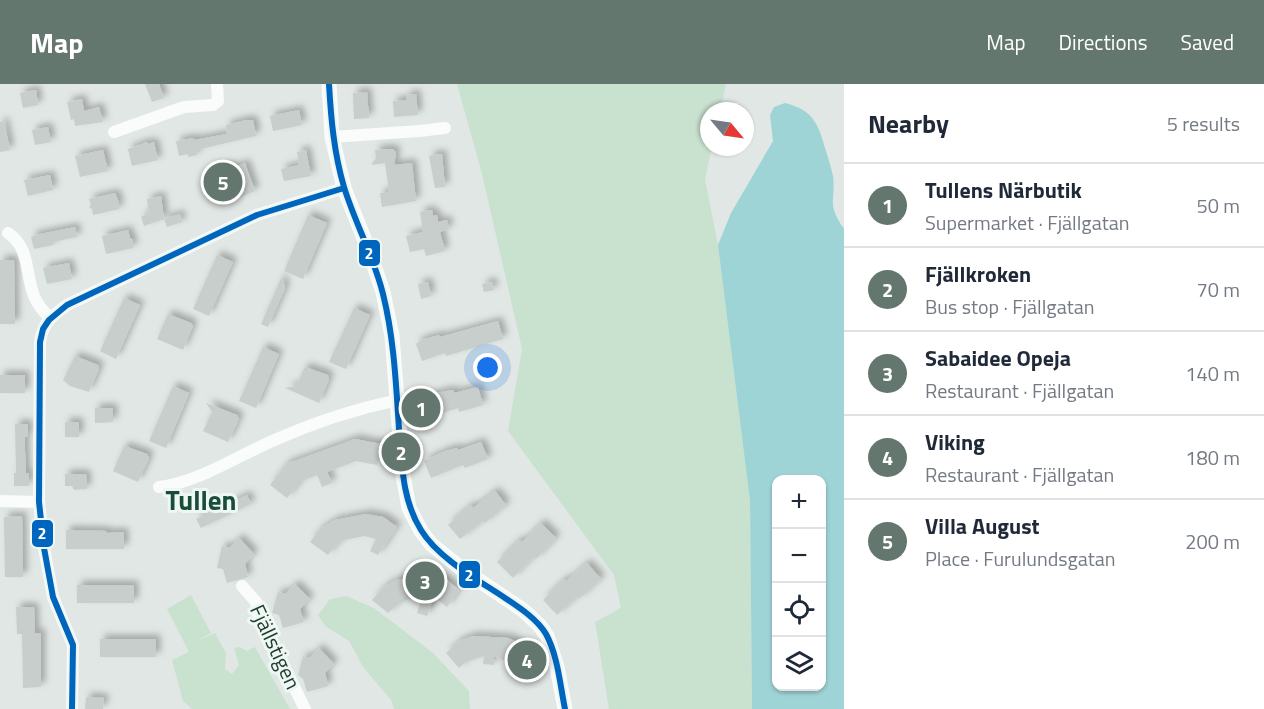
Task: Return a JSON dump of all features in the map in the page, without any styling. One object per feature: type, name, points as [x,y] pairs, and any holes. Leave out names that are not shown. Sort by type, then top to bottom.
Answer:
[{"type":"street","points":[[114,132],[184,107],[213,105],[218,101],[217,84]]},
{"type":"street","points":[[329,84],[332,137],[344,188],[383,292],[392,336],[403,475],[406,495],[413,516],[421,531],[444,555],[523,610],[540,626],[547,636],[558,667],[565,709]]},
{"type":"street","points":[[332,137],[445,128]]},
{"type":"street","points":[[72,709],[73,645],[53,597],[39,502],[40,342],[44,324],[67,305],[240,223],[288,204],[344,188]]},
{"type":"street","points":[[8,233],[22,248],[35,302],[50,317]]},
{"type":"street","points":[[159,487],[185,482],[273,441],[332,419],[398,400]]},
{"type":"street","points":[[0,501],[39,502]]},
{"type":"street","name":"Fjällstigen","points":[[242,586],[257,603],[256,610],[306,709]]},
{"type":"green space","points":[[457,84],[726,84],[722,102],[700,102],[700,156],[710,156],[705,179],[718,245],[750,501],[752,709],[609,709],[595,622],[621,608],[614,575],[508,431],[522,349],[482,174]]},
{"type":"green space","points":[[191,595],[211,633],[196,641],[215,633],[226,653],[225,669],[232,674],[239,665],[234,648],[239,647],[247,651],[255,647],[290,709],[192,709],[183,701],[172,660],[189,652],[167,609]]},
{"type":"green space","points":[[346,596],[374,608],[433,653],[469,691],[470,709],[394,709],[391,700],[363,667],[349,641],[325,626],[318,615],[330,599]]},
{"type":"water","points":[[785,103],[802,109],[813,118],[833,176],[833,207],[844,229],[844,709],[752,709],[750,501],[718,245],[731,213],[773,141],[770,115],[774,107]]},
{"type":"building","points":[[145,84],[159,84],[164,98],[152,102]]},
{"type":"building","points":[[36,90],[38,105],[23,108],[20,93]]},
{"type":"building","points":[[367,92],[369,118],[354,119],[353,93]]},
{"type":"building","points":[[416,94],[418,115],[394,117],[393,101],[407,100],[406,95]]},
{"type":"building","points":[[82,99],[84,111],[99,107],[103,122],[75,126],[74,119],[71,120],[67,102]]},
{"type":"building","points":[[299,110],[302,125],[273,131],[270,116]]},
{"type":"building","points":[[253,120],[256,136],[196,150],[197,155],[179,156],[176,141],[227,134],[226,125]]},
{"type":"building","points":[[0,122],[4,122],[10,150],[0,152]]},
{"type":"building","points":[[48,127],[51,142],[35,145],[32,130]]},
{"type":"building","points":[[147,142],[148,144],[154,142],[158,160],[132,166],[128,149]]},
{"type":"building","points":[[393,149],[396,153],[394,165],[412,163],[416,201],[382,207],[380,193],[389,192],[385,163],[371,165],[376,158],[375,150]]},
{"type":"building","points":[[103,150],[108,171],[80,177],[75,156]]},
{"type":"building","points":[[306,150],[311,176],[284,181],[281,169],[299,165],[297,152]]},
{"type":"building","points":[[442,154],[445,187],[435,188],[429,156]]},
{"type":"building","points":[[245,163],[255,191],[227,202],[225,198],[222,199],[219,191],[208,195],[203,180],[213,176],[212,172]]},
{"type":"building","points":[[50,175],[53,190],[28,196],[24,180]]},
{"type":"building","points":[[115,193],[119,209],[93,215],[89,207],[91,205],[89,199]]},
{"type":"building","points":[[161,196],[164,219],[144,226],[141,217],[149,213],[147,199]]},
{"type":"building","points":[[432,210],[433,216],[437,215],[438,222],[447,220],[449,229],[440,232],[445,251],[426,256],[424,249],[410,252],[406,236],[423,232],[420,212]]},
{"type":"building","points":[[180,214],[182,222],[167,227],[164,219]]},
{"type":"building","points":[[308,215],[327,223],[303,279],[284,271]]},
{"type":"building","points":[[75,227],[77,237],[34,249],[31,237]]},
{"type":"building","points":[[128,230],[133,248],[106,254],[102,236]]},
{"type":"building","points":[[217,255],[233,262],[209,316],[193,309]]},
{"type":"building","points":[[0,260],[14,260],[15,324],[0,324]]},
{"type":"building","points":[[69,263],[72,279],[47,284],[43,268]]},
{"type":"building","points":[[282,276],[285,288],[268,327],[261,324]]},
{"type":"building","points":[[428,282],[431,296],[421,299],[418,284]]},
{"type":"building","points":[[492,282],[494,290],[484,292],[482,284]]},
{"type":"building","points":[[124,298],[140,305],[116,359],[100,351]]},
{"type":"building","points":[[354,308],[370,315],[346,369],[329,362]]},
{"type":"building","points":[[168,314],[191,323],[193,326],[183,350],[157,339]]},
{"type":"building","points":[[498,321],[503,339],[422,361],[416,344],[421,340]]},
{"type":"building","points":[[263,347],[279,354],[256,408],[239,401]]},
{"type":"building","points":[[75,356],[98,365],[99,369],[89,392],[70,386],[63,380]]},
{"type":"building","points":[[305,367],[328,375],[329,379],[319,403],[285,388],[296,386]]},
{"type":"building","points":[[0,375],[25,375],[25,393],[0,393]]},
{"type":"building","points":[[173,386],[189,393],[166,448],[149,441]]},
{"type":"building","points":[[478,387],[483,405],[459,412],[458,408],[425,418],[419,400],[441,392],[453,390],[454,393]]},
{"type":"building","points":[[206,403],[237,415],[239,419],[228,442],[203,431],[212,412]]},
{"type":"building","points":[[95,408],[113,408],[113,422],[95,423]]},
{"type":"building","points":[[65,422],[79,422],[79,437],[65,437]]},
{"type":"building","points":[[15,424],[28,424],[25,452],[29,486],[14,486]]},
{"type":"building","points":[[355,439],[381,444],[377,465],[356,461],[327,472],[332,483],[322,487],[317,475],[300,482],[287,498],[270,485],[286,464]]},
{"type":"building","points":[[481,442],[488,459],[465,468],[463,465],[431,478],[424,461],[445,451],[457,448],[458,450]]},
{"type":"building","points":[[124,446],[147,454],[149,458],[138,482],[113,471]]},
{"type":"building","points":[[65,474],[86,474],[87,489],[74,490],[72,486],[65,486]]},
{"type":"building","points":[[495,491],[506,505],[485,523],[483,521],[460,539],[448,525],[471,505],[473,508]]},
{"type":"building","points":[[247,495],[251,504],[201,528],[196,519]]},
{"type":"building","points":[[366,514],[383,517],[397,527],[378,555],[370,551],[376,539],[364,536],[344,540],[328,555],[310,542],[320,529],[335,520]]},
{"type":"building","points":[[22,516],[23,577],[5,577],[4,517]]},
{"type":"building","points":[[541,523],[556,538],[513,578],[497,562],[519,540],[522,542]]},
{"type":"building","points":[[66,530],[124,532],[124,549],[66,549]]},
{"type":"building","points":[[239,538],[254,554],[245,564],[248,577],[227,583],[223,569],[217,568],[222,546],[229,548]]},
{"type":"building","points":[[587,563],[601,579],[557,615],[543,600],[564,579],[566,581]]},
{"type":"building","points":[[431,576],[446,579],[459,590],[447,607],[434,597],[427,616],[417,613],[422,598],[408,599],[388,613],[372,600],[384,587],[396,580]]},
{"type":"building","points":[[295,584],[310,599],[300,609],[304,622],[283,628],[279,615],[272,613],[278,592],[285,594]]},
{"type":"building","points":[[77,585],[134,585],[134,603],[77,603]]},
{"type":"building","points":[[16,607],[34,607],[35,633],[41,633],[41,687],[23,688],[22,634],[17,634]]},
{"type":"building","points":[[473,636],[508,638],[521,644],[533,657],[518,671],[512,664],[494,656],[494,665],[483,664],[484,656],[466,662],[459,668],[446,653],[459,641]]},
{"type":"building","points":[[100,639],[156,639],[156,657],[100,657]]},
{"type":"building","points":[[319,648],[334,664],[325,673],[328,686],[307,692],[303,679],[298,675],[303,656],[309,658]]},
{"type":"building","points":[[86,697],[104,698],[103,709],[85,709]]},
{"type":"transit line","name":"2","points":[[329,84],[334,136],[341,174],[348,200],[375,267],[387,311],[394,361],[402,468],[410,506],[421,530],[438,550],[459,568],[522,610],[546,634],[558,671],[565,709]]},
{"type":"transit line","name":"2","points":[[72,709],[73,645],[53,597],[39,502],[40,342],[43,329],[49,320],[67,305],[257,215],[344,188]]},
{"type":"place","name":"Villa August","points":[[223,182]]},
{"type":"place","name":"Tullens Närbutik","points":[[421,408]]},
{"type":"place","name":"Fjällkroken","points":[[401,452]]},
{"type":"place","name":"Sabaidee Opeja","points":[[425,581]]},
{"type":"place","name":"Viking","points":[[527,660]]},
{"type":"district","name":"Tullen","points":[[201,501]]}]
